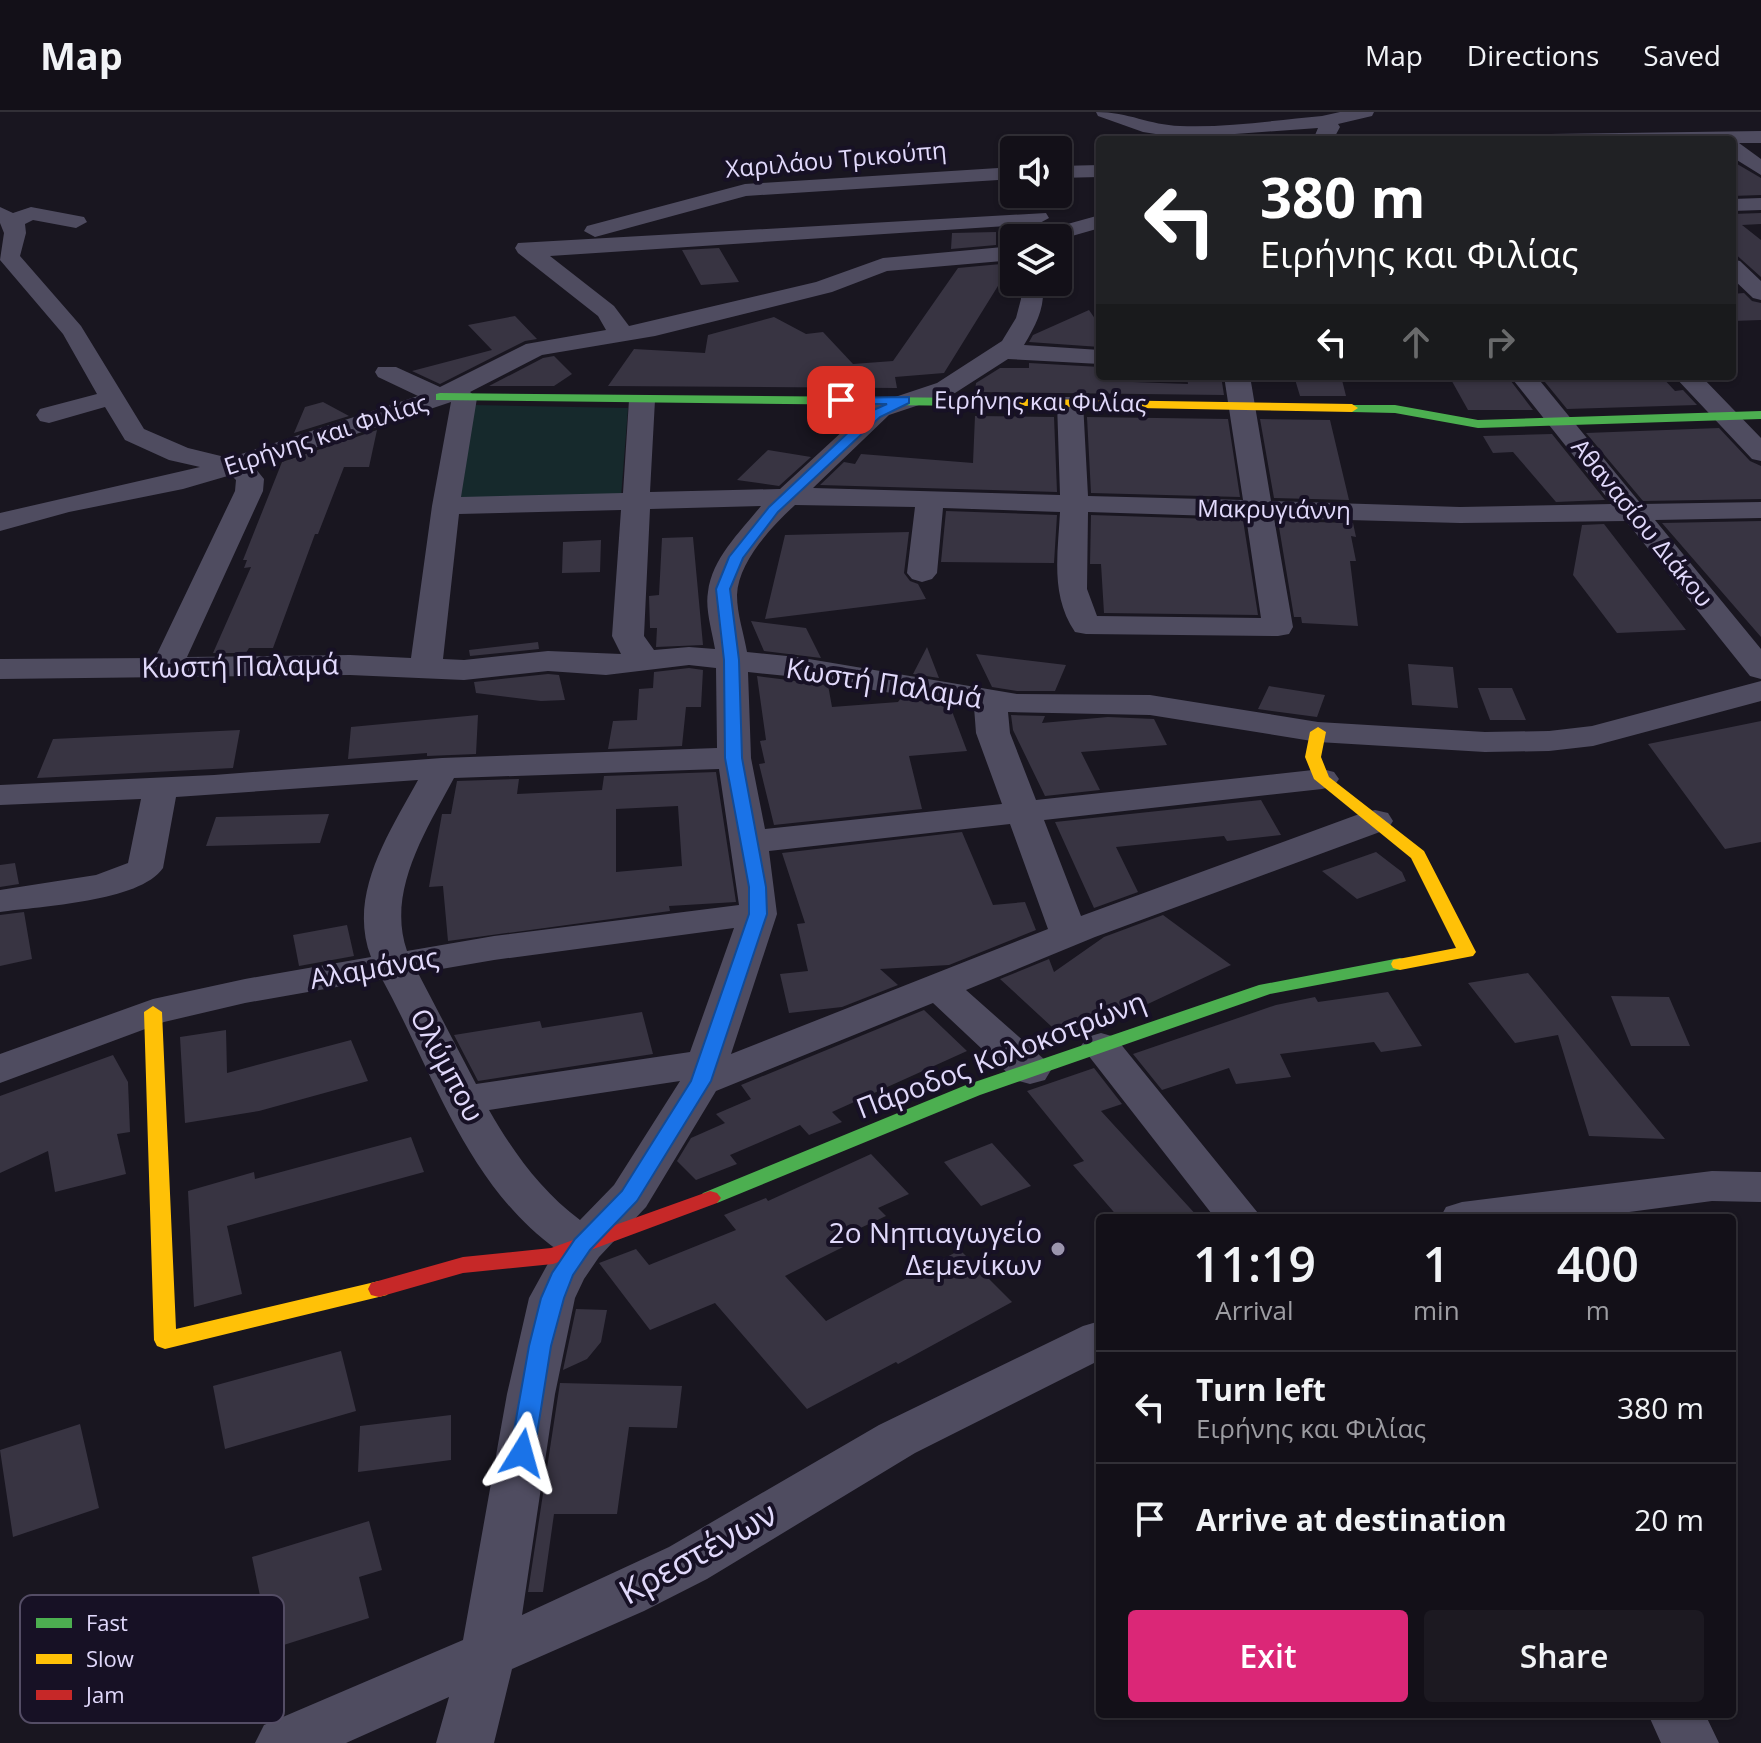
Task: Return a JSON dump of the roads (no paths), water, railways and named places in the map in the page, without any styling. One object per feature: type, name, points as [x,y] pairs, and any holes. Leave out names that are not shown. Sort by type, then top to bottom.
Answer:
[{"type":"street","points":[[1105,112],[1150,128],[1181,132],[1323,131],[1365,112]]},
{"type":"street","points":[[1736,140],[1761,137]]},
{"type":"street","points":[[1736,150],[1761,169]]},
{"type":"street","points":[[1072,172],[1096,171]]},
{"type":"street","name":"Χαριλάου Τρικούπη","points":[[528,250],[745,190],[1000,174]]},
{"type":"street","points":[[1736,205],[1761,204]]},
{"type":"street","points":[[76,222],[31,213],[6,217],[15,233],[9,257],[73,331],[130,431],[143,440],[179,454],[232,467],[247,474],[249,491],[167,666]]},
{"type":"street","points":[[1072,225],[1096,222]]},
{"type":"street","points":[[528,250],[1000,231]]},
{"type":"street","points":[[528,250],[606,311],[616,322],[620,337]]},
{"type":"street","points":[[452,398],[530,350],[620,337],[824,287],[883,265],[1000,254]]},
{"type":"street","points":[[1736,270],[1759,290]]},
{"type":"street","points":[[1736,290],[1759,290]]},
{"type":"street","points":[[465,1743],[488,1655],[540,1346],[552,1298],[563,1273],[583,1245],[630,1196],[704,1072],[758,914],[757,887],[734,758],[732,660],[722,595],[726,577],[755,532],[787,496],[875,414],[905,400],[954,384],[1005,351],[1024,328],[1033,296]]},
{"type":"street","points":[[1005,351],[1043,356],[1096,357]]},
{"type":"street","points":[[387,372],[452,398]]},
{"type":"street","points":[[1070,402],[1074,506],[1072,589],[1086,625],[1278,627],[1238,380]]},
{"type":"street","name":"Αθανασίου Διάκου","points":[[1526,380],[1761,669]]},
{"type":"street","points":[[1691,380],[1761,453]]},
{"type":"street","points":[[49,415],[111,398]]},
{"type":"street","points":[[426,668],[446,506],[452,398]]},
{"type":"street","name":"Ειρήνης και Φιλίας","points":[[0,522],[232,467],[452,398],[1241,405],[1395,409],[1478,424],[1761,415]]},
{"type":"street","points":[[642,400],[628,636],[632,647],[646,660]]},
{"type":"street","name":"Μακρυγιάννη","points":[[446,506],[787,496],[1460,515],[1761,510]]},
{"type":"street","points":[[922,573],[930,499]]},
{"type":"street","name":"Κωστή Παλαμά","points":[[0,669],[336,665],[464,670],[555,661],[606,665],[681,656],[824,671],[1034,705],[1150,705],[1318,732],[1444,740],[1568,740],[1631,728],[1761,691]]},
{"type":"street","points":[[990,700],[993,733],[1069,934]]},
{"type":"street","points":[[1318,732],[1313,757],[1322,779],[1375,821]]},
{"type":"street","points":[[0,795],[442,768],[734,758]]},
{"type":"street","name":"Ολύμπου","points":[[442,768],[409,832],[385,897],[384,941],[464,1100],[526,1197],[583,1245]]},
{"type":"street","points":[[749,842],[1322,779]]},
{"type":"street","points":[[0,901],[109,883],[138,873],[145,868],[161,787]]},
{"type":"street","points":[[464,1100],[704,1072],[940,988],[1069,934],[1375,821]]},
{"type":"street","name":"Πάροδος Κολοκοτρώνη","points":[[153,1012],[165,1340],[381,1289],[463,1265],[537,1259],[680,1210],[973,1090],[1280,985],[1467,952],[1418,855],[1375,821]]},
{"type":"street","name":"Αλαμάνας","points":[[0,1069],[153,1012],[245,991],[395,964],[758,914]]},
{"type":"street","points":[[940,988],[1030,1070]]},
{"type":"street","points":[[1101,1046],[1237,1214]]},
{"type":"street","points":[[1493,1214],[1712,1186],[1761,1187]]},
{"type":"street","name":"Κρεστένων","points":[[284,1743],[555,1628],[658,1579],[897,1439],[1096,1341]]},
{"type":"street","points":[[1678,1718],[1690,1743]]},
{"type":"place","name":"2ο Νηπιαγωγείο Δεμενίκων","points":[[1058,1249]]}]
